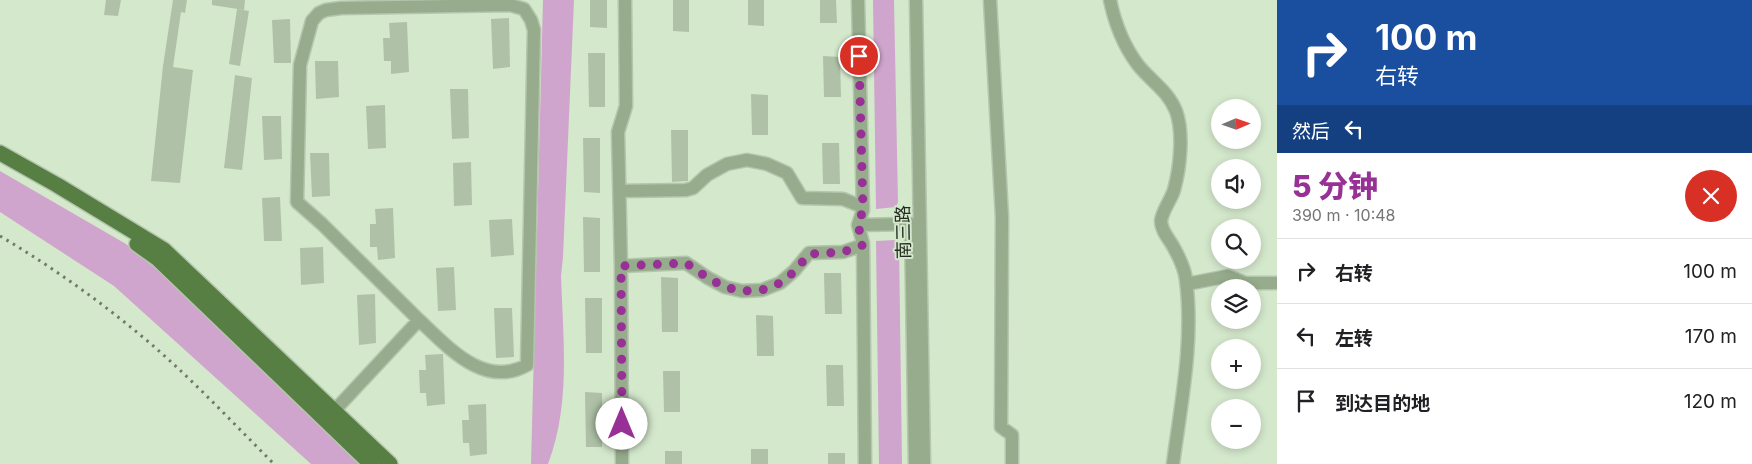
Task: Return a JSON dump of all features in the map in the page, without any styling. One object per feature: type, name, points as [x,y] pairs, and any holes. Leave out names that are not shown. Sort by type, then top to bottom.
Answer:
[{"type":"main road","points":[[0,152],[164,250],[390,464]]},
{"type":"main road","points":[[0,163],[120,232],[158,259],[371,464]]},
{"type":"street","points":[[622,464],[618,132],[626,106],[625,0]]},
{"type":"street","points":[[858,0],[862,207],[858,225],[863,245],[865,464]]},
{"type":"street","name":"南三路","points":[[908,0],[915,464]]},
{"type":"street","name":"南三路","points":[[916,0],[924,464]]},
{"type":"street","points":[[990,0],[1002,217],[1001,427],[1012,435],[1012,464]]},
{"type":"street","points":[[1110,0],[1124,46],[1139,67],[1168,96],[1177,112],[1180,158],[1174,191],[1161,221],[1163,231],[1175,249],[1187,284],[1189,307],[1188,346],[1174,464],[1185,464]]},
{"type":"street","points":[[427,3],[510,6],[524,9],[532,20],[534,30],[527,365],[519,370],[503,372],[486,370],[469,364],[454,353],[419,320],[322,224],[297,202],[300,65],[312,20],[319,13],[326,10],[427,3]]},
{"type":"street","points":[[620,190],[686,190],[693,188],[707,175],[727,164],[747,160],[767,164],[787,173],[802,198],[843,199],[862,207]]},
{"type":"street","points":[[858,225],[911,224]]},
{"type":"street","points":[[621,266],[686,263],[725,287],[742,291],[762,290],[780,283],[794,272],[809,254],[843,252],[863,245]]},
{"type":"street","points":[[1187,284],[1228,276],[1245,284],[1277,283]]},
{"type":"street","points":[[335,410],[419,320]]},
{"type":"shaded area","points":[[543,0],[574,0],[561,276],[564,347],[563,394],[560,418],[548,464],[531,464]]},
{"type":"shaded area","points":[[873,0],[894,0],[898,202],[896,207],[876,209]]},
{"type":"shaded area","points":[[0,171],[126,244],[198,302],[362,464],[311,464],[114,286],[0,212]]},
{"type":"shaded area","points":[[895,240],[899,244],[902,464],[879,464],[876,241]]},
{"type":"building","points":[[106,0],[121,0],[118,16],[104,15]]},
{"type":"building","points":[[173,0],[187,0],[185,13],[181,12],[173,67],[193,70],[180,183],[151,181],[163,66]]},
{"type":"building","points":[[212,0],[245,0],[244,10],[212,5]]},
{"type":"building","points":[[590,0],[607,0],[607,28],[590,27]]},
{"type":"building","points":[[673,0],[689,0],[689,32],[673,31]]},
{"type":"building","points":[[748,0],[764,0],[764,26],[748,25]]},
{"type":"building","points":[[820,0],[836,0],[837,23],[820,23]]},
{"type":"building","points":[[237,9],[249,11],[240,66],[229,64]]},
{"type":"building","points":[[509,18],[510,67],[493,69],[491,19]]},
{"type":"building","points":[[290,19],[291,63],[274,63],[272,20]]},
{"type":"building","points":[[407,22],[409,72],[391,74],[391,61],[384,61],[383,38],[390,38],[389,23]]},
{"type":"building","points":[[588,53],[605,53],[605,107],[589,107]]},
{"type":"building","points":[[823,56],[840,57],[841,97],[824,97]]},
{"type":"building","points":[[315,61],[338,61],[339,97],[316,99]]},
{"type":"building","points":[[235,75],[252,78],[242,170],[224,168]]},
{"type":"building","points":[[450,89],[468,89],[469,138],[452,139]]},
{"type":"building","points":[[751,94],[768,95],[768,135],[752,135]]},
{"type":"building","points":[[385,105],[386,148],[368,149],[366,106]]},
{"type":"building","points":[[262,116],[281,116],[282,159],[264,160]]},
{"type":"building","points":[[671,130],[688,130],[688,181],[672,182]]},
{"type":"building","points":[[583,138],[600,138],[600,193],[584,192]]},
{"type":"building","points":[[822,143],[839,143],[840,184],[823,184]]},
{"type":"building","points":[[310,153],[329,153],[330,196],[312,197]]},
{"type":"building","points":[[471,162],[472,205],[454,206],[453,163]]},
{"type":"building","points":[[280,197],[282,241],[264,241],[262,198]]},
{"type":"building","points":[[393,208],[395,258],[378,260],[377,247],[370,247],[370,224],[376,224],[375,209]]},
{"type":"building","points":[[583,217],[600,218],[600,272],[584,272]]},
{"type":"building","points":[[512,219],[514,255],[491,257],[489,220]]},
{"type":"building","points":[[323,247],[324,283],[301,285],[300,248]]},
{"type":"building","points":[[454,267],[456,310],[438,311],[436,268]]},
{"type":"building","points":[[824,273],[841,273],[842,314],[825,314]]},
{"type":"building","points":[[661,277],[678,278],[678,332],[662,332]]},
{"type":"building","points":[[375,294],[376,343],[359,345],[357,295]]},
{"type":"building","points":[[585,298],[602,298],[602,353],[586,353]]},
{"type":"building","points":[[494,308],[512,308],[514,357],[496,358]]},
{"type":"building","points":[[756,315],[773,316],[774,356],[757,356]]},
{"type":"building","points":[[443,354],[445,404],[427,406],[426,393],[420,393],[419,370],[426,370],[425,355]]},
{"type":"building","points":[[826,365],[843,365],[844,406],[827,406]]},
{"type":"building","points":[[663,371],[680,371],[680,412],[664,412]]},
{"type":"building","points":[[585,392],[602,393],[602,447],[586,447]]},
{"type":"building","points":[[486,404],[487,454],[470,456],[469,443],[463,443],[462,420],[469,420],[468,405]]},
{"type":"building","points":[[751,449],[768,449],[768,464],[751,464]]},
{"type":"building","points":[[665,451],[682,451],[682,464],[665,464]]},
{"type":"building","points":[[828,453],[845,453],[845,464],[828,464]]},
{"type":"railway","points":[[0,236],[59,274],[133,329],[183,373],[274,464]]},
{"type":"route","points":[[622,424],[621,266],[686,263],[725,287],[742,291],[762,290],[780,283],[794,272],[809,254],[843,252],[863,245],[858,225],[863,210],[859,56]]}]
